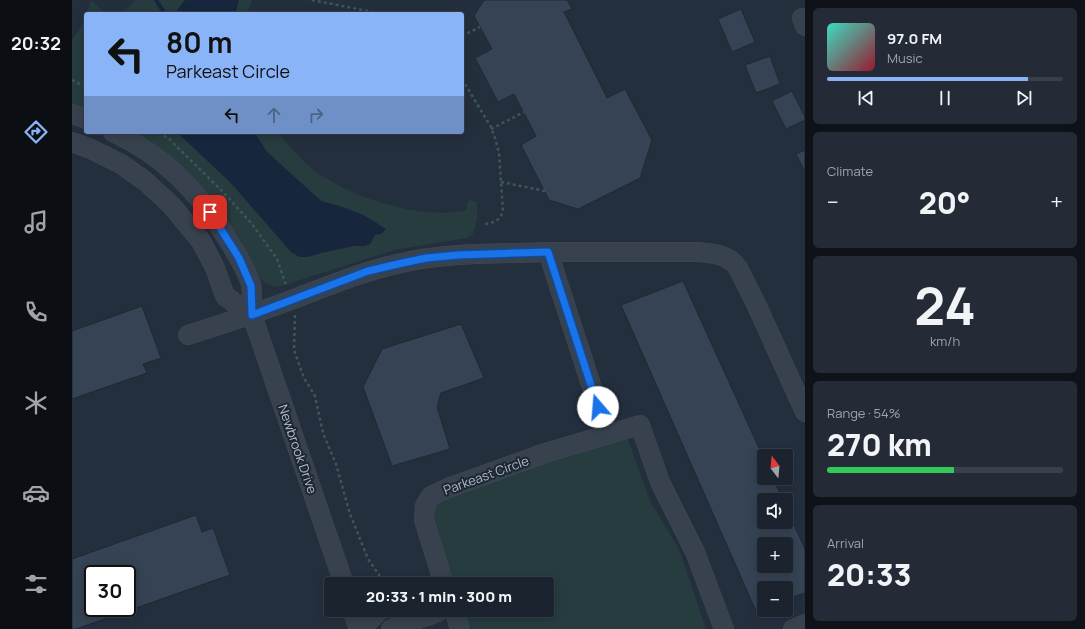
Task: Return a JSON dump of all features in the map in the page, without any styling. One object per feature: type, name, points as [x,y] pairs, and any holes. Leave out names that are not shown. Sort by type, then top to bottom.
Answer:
[{"type":"street","points":[[72,114],[84,118]]},
{"type":"street","name":"Newbrook Drive","points":[[116,134],[132,141],[166,165],[195,192],[217,222],[239,258],[251,286],[252,315],[342,577]]},
{"type":"street","points":[[72,142],[91,149],[121,164],[145,181],[171,205],[200,241],[215,268],[225,296],[252,315]]},
{"type":"street","points":[[188,335],[252,315],[368,271],[426,258],[458,255],[548,252],[696,252],[719,254],[729,259],[738,268],[805,412]]},
{"type":"street","points":[[548,252],[607,434]]},
{"type":"street","name":"Parkeast Circle","points":[[442,577],[424,520],[425,506],[431,496],[448,488],[545,453],[640,425],[660,482],[695,552],[724,629]]},
{"type":"street","points":[[355,617],[360,629],[373,617]]},
{"type":"street","points":[[391,629],[424,617]]},
{"type":"street","points":[[456,617],[460,629]]},
{"type":"street","points":[[793,629],[805,624]]},
{"type":"path","points":[[312,0],[373,12]]},
{"type":"path","points":[[464,35],[480,27]]},
{"type":"path","points":[[72,80],[84,86]]},
{"type":"path","points":[[464,82],[491,129],[499,153],[503,212],[501,217],[494,223],[484,224]]},
{"type":"path","points":[[491,129],[524,112]]},
{"type":"path","points":[[162,134],[169,139],[223,192],[252,224],[277,259],[295,311],[293,331],[294,350],[304,378],[315,396],[323,433],[336,464],[350,514],[368,559],[379,577]]},
{"type":"path","points":[[501,182],[545,191]]},
{"type":"green space","points":[[135,0],[185,0],[176,12],[120,12],[130,6]]},
{"type":"green space","points":[[239,0],[252,0],[248,12],[236,12]]},
{"type":"green space","points":[[91,1],[108,12],[88,12]]},
{"type":"green space","points":[[84,21],[84,109],[72,106],[72,40]]},
{"type":"green space","points":[[134,134],[179,134],[232,184],[291,252],[300,257],[307,257],[353,246],[364,246],[369,244],[375,235],[379,224],[363,215],[321,201],[267,152],[255,134],[279,134],[309,166],[324,177],[362,196],[406,209],[428,212],[467,210],[467,203],[469,200],[477,202],[477,219],[473,234],[466,238],[394,250],[278,287],[273,286],[261,279],[239,237],[201,187]]},
{"type":"green space","points":[[626,434],[650,501],[679,549],[706,629],[471,629],[467,617],[554,617],[554,577],[453,577],[431,514],[432,510],[441,499]]},
{"type":"water","points":[[185,0],[239,0],[236,12],[176,12]]},
{"type":"water","points":[[179,134],[255,134],[267,152],[321,201],[363,215],[386,229],[381,234],[375,235],[370,244],[364,246],[353,246],[307,257],[300,257],[291,252],[232,184]]},
{"type":"building","points":[[484,0],[567,0],[572,9],[564,12],[607,98],[625,89],[652,140],[640,178],[578,209],[549,200],[521,145],[536,136],[514,94],[498,102],[475,58],[492,49],[474,16]]},
{"type":"building","points":[[741,9],[755,42],[732,52],[718,19]]},
{"type":"building","points":[[770,56],[780,84],[756,93],[745,65]]},
{"type":"building","points":[[792,91],[805,117],[805,120],[786,129],[772,101]]},
{"type":"building","points":[[805,150],[805,172],[796,154]]},
{"type":"building","points":[[683,281],[759,449],[757,449],[757,485],[776,485],[780,493],[757,493],[757,529],[793,529],[793,522],[805,549],[805,593],[793,597],[793,581],[757,581],[757,608],[755,609],[621,305]]},
{"type":"building","points":[[142,306],[161,358],[143,364],[147,373],[72,399],[72,331]]},
{"type":"building","points":[[461,324],[484,378],[441,393],[437,407],[450,449],[392,466],[363,387],[382,349]]},
{"type":"building","points":[[196,515],[202,532],[213,528],[230,575],[136,608],[136,565],[84,565],[84,617],[110,617],[72,629],[72,559]]},
{"type":"waterway","points":[[156,0],[164,12]]},
{"type":"route","points":[[210,212],[239,258],[251,286],[252,315],[368,271],[426,258],[458,255],[548,252],[598,407]]}]
